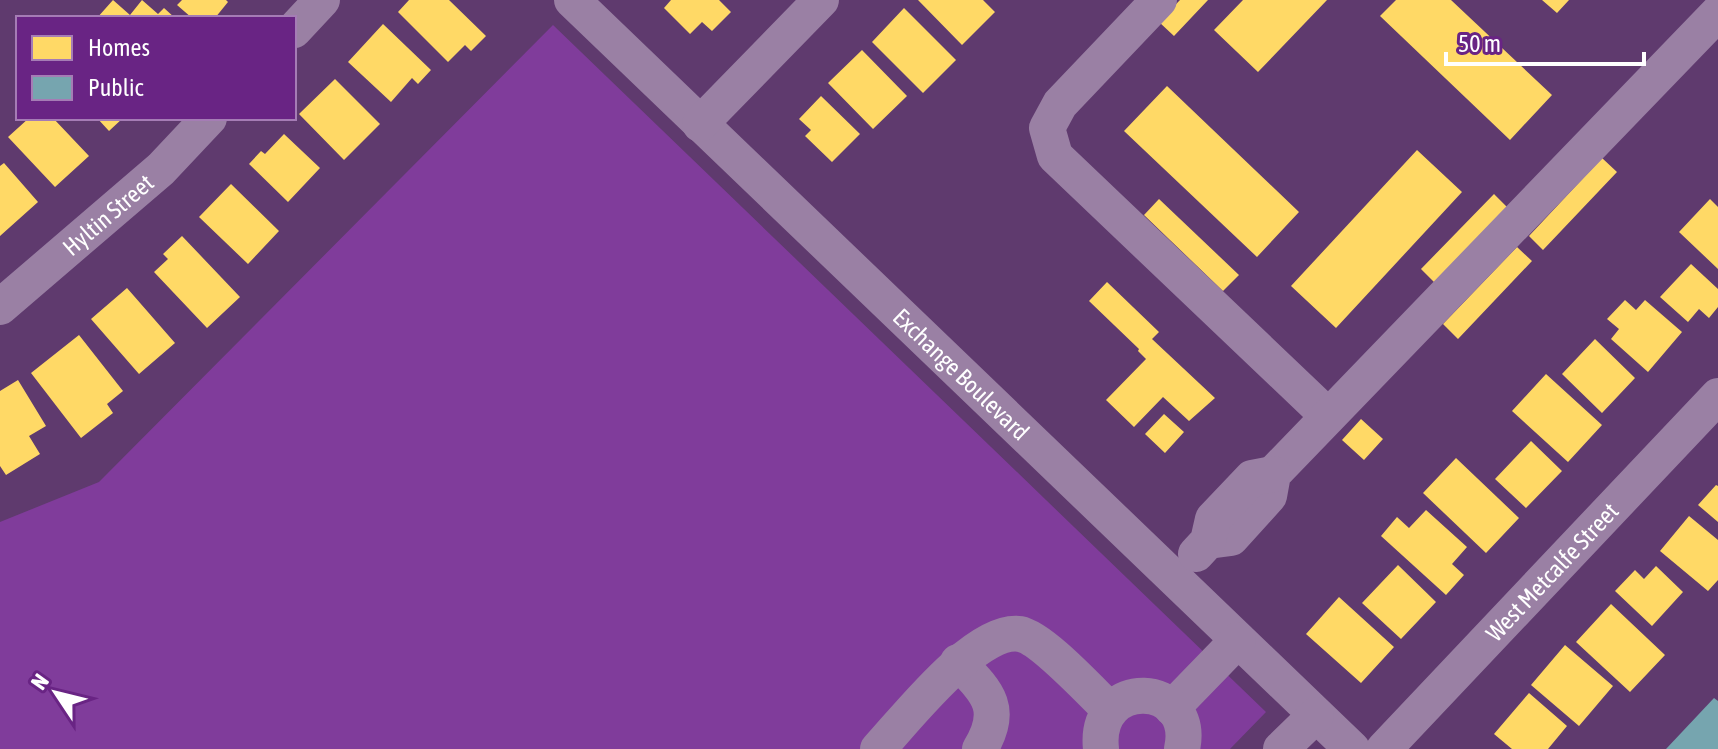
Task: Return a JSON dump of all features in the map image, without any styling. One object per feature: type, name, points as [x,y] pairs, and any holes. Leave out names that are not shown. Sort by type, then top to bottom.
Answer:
[{"type":"street","points":[[296,28],[322,0]]},
{"type":"street","name":"Exchange Boulevard","points":[[572,0],[1352,749]]},
{"type":"street","points":[[700,124],[821,0]]},
{"type":"street","points":[[1159,0],[1060,104],[1047,128],[1055,156],[1328,416]]},
{"type":"street","points":[[1173,578],[1208,541],[1213,519],[1252,478],[1273,474],[1710,22]]},
{"type":"street","name":"Hyltin Street","points":[[0,307],[161,169],[207,120]]},
{"type":"street","name":"West Metcalfe Street","points":[[1384,749],[1718,396]]},
{"type":"street","points":[[878,749],[958,662],[993,638],[1019,634],[1039,644],[1110,710]]},
{"type":"street","points":[[1172,708],[1238,640]]},
{"type":"street","points":[[958,662],[985,690],[993,707],[991,731],[980,749]]},
{"type":"street","points":[[1101,749],[1103,722],[1110,710],[1121,701],[1148,695],[1161,699],[1180,719],[1184,733],[1182,749]]},
{"type":"street","points":[[1281,749],[1316,715]]},
{"type":"shaded area","points":[[553,25],[1266,712],[1230,749],[0,749],[0,522],[99,482]]},
{"type":"building: Homes","points":[[113,0],[130,15],[142,0],[158,14],[164,8],[173,16],[99,16]]},
{"type":"building: Homes","points":[[182,0],[228,2],[217,16],[190,16],[177,5]]},
{"type":"building: Homes","points":[[409,0],[449,0],[486,36],[471,51],[465,45],[448,62],[398,12]]},
{"type":"building: Homes","points":[[671,0],[719,0],[731,12],[712,31],[702,22],[690,34],[664,8]]},
{"type":"building: Homes","points":[[918,0],[983,0],[995,12],[962,45]]},
{"type":"building: Homes","points":[[1180,0],[1208,0],[1174,36],[1159,22]]},
{"type":"building: Homes","points":[[1243,0],[1327,0],[1258,72],[1214,30]]},
{"type":"building: Homes","points":[[1396,0],[1451,0],[1552,95],[1510,140],[1380,16]]},
{"type":"building: Homes","points":[[1542,0],[1569,0],[1557,13]]},
{"type":"building: Homes","points":[[904,8],[956,60],[923,93],[872,42]]},
{"type":"building: Homes","points":[[383,24],[431,70],[418,84],[412,78],[391,102],[348,62]]},
{"type":"building: Homes","points":[[862,50],[907,96],[873,129],[828,83]]},
{"type":"building: Homes","points":[[335,79],[380,124],[344,160],[299,114]]},
{"type":"building: Homes","points":[[1167,86],[1299,212],[1257,257],[1124,131]]},
{"type":"building: Homes","points":[[821,96],[860,134],[832,162],[805,136],[811,130],[799,119]]},
{"type":"building: Homes","points":[[27,120],[55,120],[89,156],[55,187],[8,137]]},
{"type":"building: Homes","points":[[99,120],[121,120],[109,131]]},
{"type":"building: Homes","points":[[284,134],[320,168],[288,202],[249,164],[261,151],[265,154]]},
{"type":"building: Homes","points":[[1417,150],[1462,192],[1336,328],[1291,286]]},
{"type":"building: Homes","points":[[1602,158],[1617,172],[1543,250],[1529,236]]},
{"type":"building: Homes","points":[[4,163],[38,202],[0,236],[0,166]]},
{"type":"building: Homes","points":[[231,184],[279,231],[248,264],[199,217]]},
{"type":"building: Homes","points":[[1494,194],[1509,209],[1436,284],[1421,269]]},
{"type":"building: Homes","points":[[1159,199],[1239,275],[1223,291],[1144,215]]},
{"type":"building: Homes","points":[[1710,199],[1718,207],[1718,269],[1679,232]]},
{"type":"building: Homes","points":[[182,236],[240,297],[207,328],[154,272],[168,259],[163,254]]},
{"type":"building: Homes","points":[[1517,247],[1532,261],[1458,339],[1443,324]]},
{"type":"building: Homes","points":[[1691,264],[1718,289],[1718,307],[1709,318],[1699,309],[1688,322],[1660,297]]},
{"type":"building: Homes","points":[[1107,282],[1159,332],[1152,339],[1215,398],[1189,421],[1163,397],[1134,427],[1106,400],[1146,359],[1089,301]]},
{"type":"building: Homes","points":[[127,288],[175,343],[139,374],[91,319]]},
{"type":"building: Homes","points":[[1625,300],[1636,310],[1645,300],[1682,332],[1648,372],[1611,339],[1619,329],[1607,319]]},
{"type":"building: Homes","points":[[79,335],[123,391],[107,404],[113,413],[81,438],[31,373]]},
{"type":"building: Homes","points":[[1595,339],[1635,378],[1602,413],[1562,374]]},
{"type":"building: Homes","points":[[1546,374],[1602,425],[1568,462],[1512,411]]},
{"type":"building: Homes","points":[[18,380],[46,426],[29,436],[40,454],[6,475],[0,466],[0,391]]},
{"type":"building: Homes","points":[[1164,414],[1184,432],[1165,453],[1145,434]]},
{"type":"building: Homes","points":[[1361,419],[1383,439],[1364,460],[1342,440]]},
{"type":"building: Homes","points":[[1531,441],[1562,471],[1526,508],[1495,479]]},
{"type":"building: Homes","points":[[1456,458],[1519,518],[1486,553],[1423,493]]},
{"type":"building: Homes","points":[[1718,486],[1718,522],[1698,505]]},
{"type":"building: Homes","points":[[1426,510],[1467,547],[1452,564],[1464,575],[1446,595],[1381,536],[1397,517],[1409,528]]},
{"type":"building: Homes","points":[[1689,516],[1718,540],[1718,580],[1708,591],[1660,551]]},
{"type":"building: Homes","points":[[1398,565],[1436,602],[1401,639],[1362,603]]},
{"type":"building: Homes","points":[[1656,566],[1683,592],[1652,626],[1615,591],[1635,570],[1644,579]]},
{"type":"building: Homes","points":[[1339,597],[1394,647],[1361,683],[1306,634]]},
{"type":"building: Homes","points":[[1611,604],[1665,655],[1630,692],[1576,642]]},
{"type":"building: Homes","points":[[1565,645],[1613,686],[1579,726],[1531,685]]},
{"type":"building: Homes","points":[[1529,693],[1567,726],[1548,749],[1512,749],[1494,734]]},
{"type":"building: Public","points":[[1714,698],[1718,701],[1718,749],[1666,749]]}]
